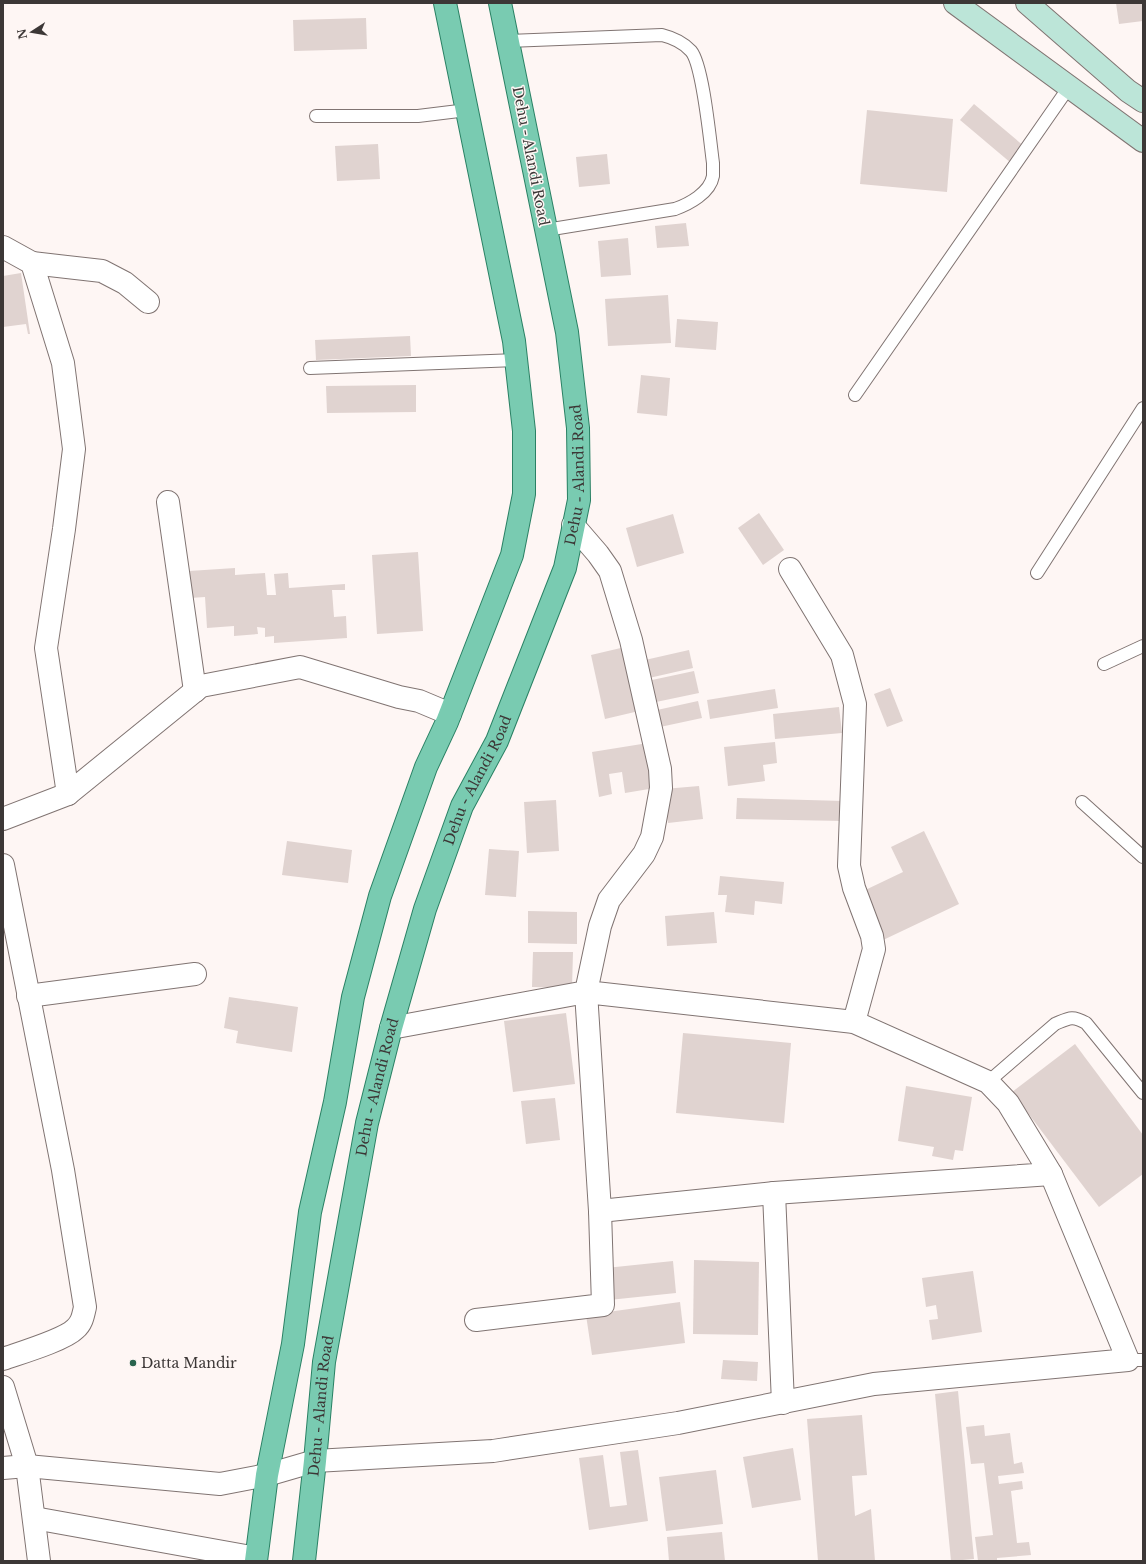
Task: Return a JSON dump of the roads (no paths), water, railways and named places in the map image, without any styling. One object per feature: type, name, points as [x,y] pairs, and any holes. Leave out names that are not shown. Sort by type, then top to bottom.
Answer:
[{"type":"main road","points":[[257,1560],[267,1475],[293,1344],[310,1212],[335,1102],[353,997],[380,896],[426,767],[450,714],[512,555],[524,494],[524,431],[512,333],[445,3]]},
{"type":"main road","name":"Dehu - Alandi Road","points":[[304,1561],[324,1362],[367,1123],[391,1028],[425,909],[462,806],[496,741],[565,568],[578,500],[578,428],[566,332],[500,3]]},
{"type":"main road","points":[[955,3],[1143,142]]},
{"type":"main road","points":[[1027,3],[1138,93]]},
{"type":"street","points":[[3,247],[32,263],[102,271],[125,284],[148,302]]},
{"type":"street","points":[[32,263],[63,363],[74,449],[64,529],[46,648],[68,794]]},
{"type":"street","points":[[168,502],[195,691]]},
{"type":"street","points":[[476,1320],[603,1305],[600,1211],[586,992],[600,926],[609,900],[644,854],[652,837],[661,788],[660,769],[630,640],[610,571],[598,554],[573,525]]},
{"type":"street","points":[[790,569],[842,655],[855,704],[849,866],[854,888],[872,936],[874,949],[854,1022]]},
{"type":"street","points":[[3,819],[68,794],[201,686],[300,667],[399,698],[419,701],[450,714]]},
{"type":"street","points":[[3,865],[62,1170],[85,1307],[83,1319],[75,1330],[58,1339],[3,1359]]},
{"type":"street","points":[[28,996],[195,974]]},
{"type":"street","points":[[3,1468],[27,1466],[220,1484],[267,1475],[315,1461],[493,1451],[678,1423],[874,1384],[1135,1360],[1051,1174],[1008,1103],[988,1082],[854,1022],[586,992],[391,1028]]},
{"type":"street","points":[[600,1211],[774,1193],[1051,1174]]},
{"type":"street","points":[[774,1193],[783,1403]]},
{"type":"street","points":[[3,1387],[27,1466],[39,1561]]},
{"type":"street","points":[[34,1518],[257,1560]]},
{"type":"lane","points":[[508,41],[662,35],[678,40],[692,52],[699,67],[713,163],[712,178],[706,190],[688,205],[675,209],[546,230]]},
{"type":"lane","points":[[854,395],[1069,87]]},
{"type":"lane","points":[[316,116],[418,116],[467,110]]},
{"type":"lane","points":[[310,368],[516,360]]},
{"type":"lane","points":[[1038,572],[1143,408]]},
{"type":"lane","points":[[1104,664],[1143,646]]},
{"type":"lane","points":[[1082,802],[1143,857]]},
{"type":"lane","points":[[988,1082],[1055,1024],[1067,1019],[1077,1018],[1086,1023],[1143,1093]]},
{"type":"place","name":"Datta Mandir","points":[[133,1363]]}]
